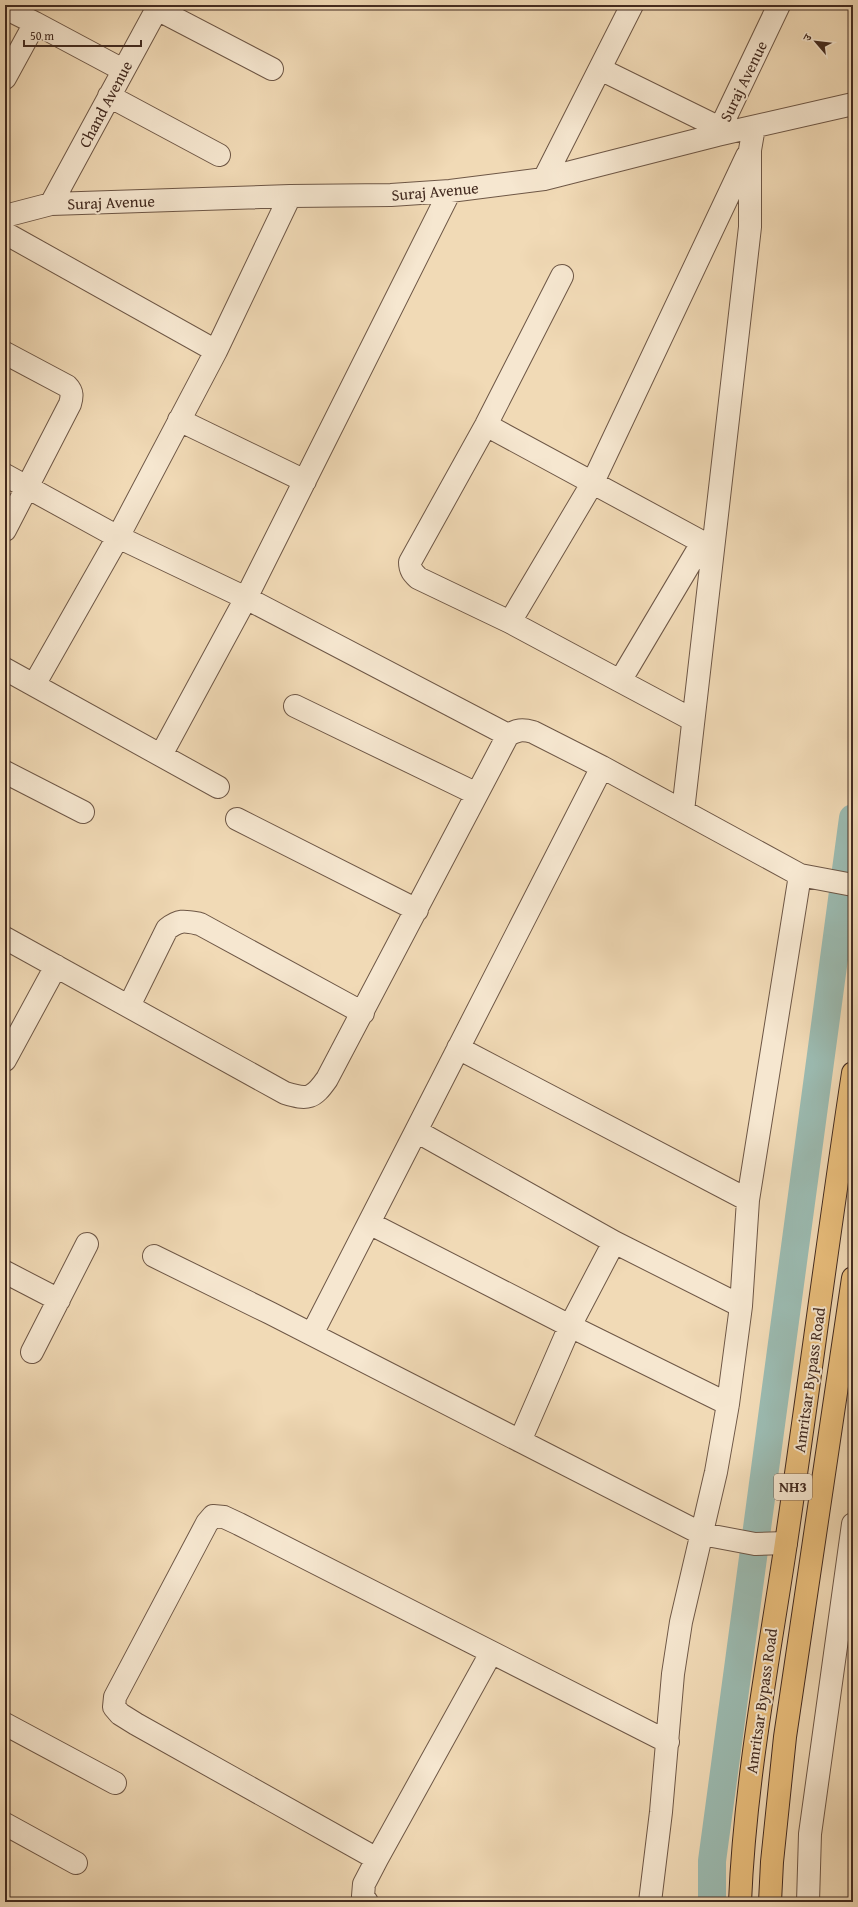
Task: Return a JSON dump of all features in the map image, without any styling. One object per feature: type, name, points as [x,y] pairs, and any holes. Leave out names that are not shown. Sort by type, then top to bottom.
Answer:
[{"type":"highway","name":"Amritsar Bypass Road","points":[[740,1902],[747,1805],[754,1739],[786,1543],[853,1073]]},
{"type":"highway","name":"Amritsar Bypass Road","points":[[770,1902],[772,1862],[785,1737],[853,1278]]},
{"type":"street","points":[[544,179],[632,5]]},
{"type":"street","name":"Suraj Avenue","points":[[5,216],[51,204],[290,196],[391,195],[450,191],[544,179],[718,132],[780,5]]},
{"type":"street","points":[[158,7],[272,69]]},
{"type":"street","name":"Chand Avenue","points":[[51,204],[158,7]]},
{"type":"street","points":[[5,8],[123,70]]},
{"type":"street","points":[[5,78],[35,23]]},
{"type":"street","points":[[600,69],[718,132],[754,127],[853,104]]},
{"type":"street","points":[[109,96],[219,155]]},
{"type":"street","points":[[683,811],[694,720],[707,546],[750,227],[750,150],[754,127]]},
{"type":"street","points":[[510,622],[593,482],[750,150]]},
{"type":"street","points":[[161,756],[246,598],[450,191]]},
{"type":"street","points":[[34,685],[118,537],[216,351],[290,196]]},
{"type":"street","points":[[5,233],[216,351]]},
{"type":"street","points":[[562,276],[486,425],[415,552],[410,562],[411,571],[418,578],[510,622],[694,720]]},
{"type":"street","points":[[5,353],[67,386],[72,394],[70,404],[5,530]]},
{"type":"street","points":[[179,420],[305,481]]},
{"type":"street","points":[[486,425],[593,482],[707,546]]},
{"type":"street","points":[[5,475],[118,537],[246,598],[508,735]]},
{"type":"street","points":[[620,681],[707,546]]},
{"type":"street","points":[[5,668],[218,787]]},
{"type":"street","points":[[295,706],[477,794]]},
{"type":"street","points":[[5,938],[285,1093],[302,1098],[312,1096],[320,1089],[363,1013],[508,735],[516,730],[533,732],[810,877],[853,885]]},
{"type":"street","points":[[312,1334],[602,767]]},
{"type":"street","points":[[5,772],[83,812]]},
{"type":"street","points":[[237,819],[417,910]]},
{"type":"street","points":[[650,1902],[668,1742],[673,1674],[681,1622],[711,1536],[716,1472],[728,1404],[741,1306],[748,1200],[810,877]]},
{"type":"street","points":[[129,1006],[167,929],[176,922],[186,921],[200,924],[363,1013]]},
{"type":"street","points":[[5,1060],[56,966]]},
{"type":"street","points":[[458,1048],[748,1200]]},
{"type":"street","points":[[416,1131],[614,1242],[741,1306]]},
{"type":"street","points":[[369,1222],[570,1326],[728,1404]]},
{"type":"street","points":[[520,1441],[570,1326],[614,1242]]},
{"type":"street","points":[[32,1352],[87,1244]]},
{"type":"street","points":[[154,1256],[312,1334],[520,1441],[711,1536],[755,1544],[786,1543]]},
{"type":"street","points":[[5,1272],[59,1300]]},
{"type":"street","points":[[377,1859],[136,1724],[120,1714],[114,1707],[115,1697],[207,1522],[213,1516],[229,1519],[668,1742]]},
{"type":"street","points":[[808,1902],[810,1834],[853,1524]]},
{"type":"street","points":[[367,1902],[363,1896],[364,1884],[491,1653]]},
{"type":"street","points":[[5,1724],[115,1783]]},
{"type":"street","points":[[5,1824],[76,1863]]},
{"type":"waterway","points":[[712,1902],[712,1861],[853,818]]}]
